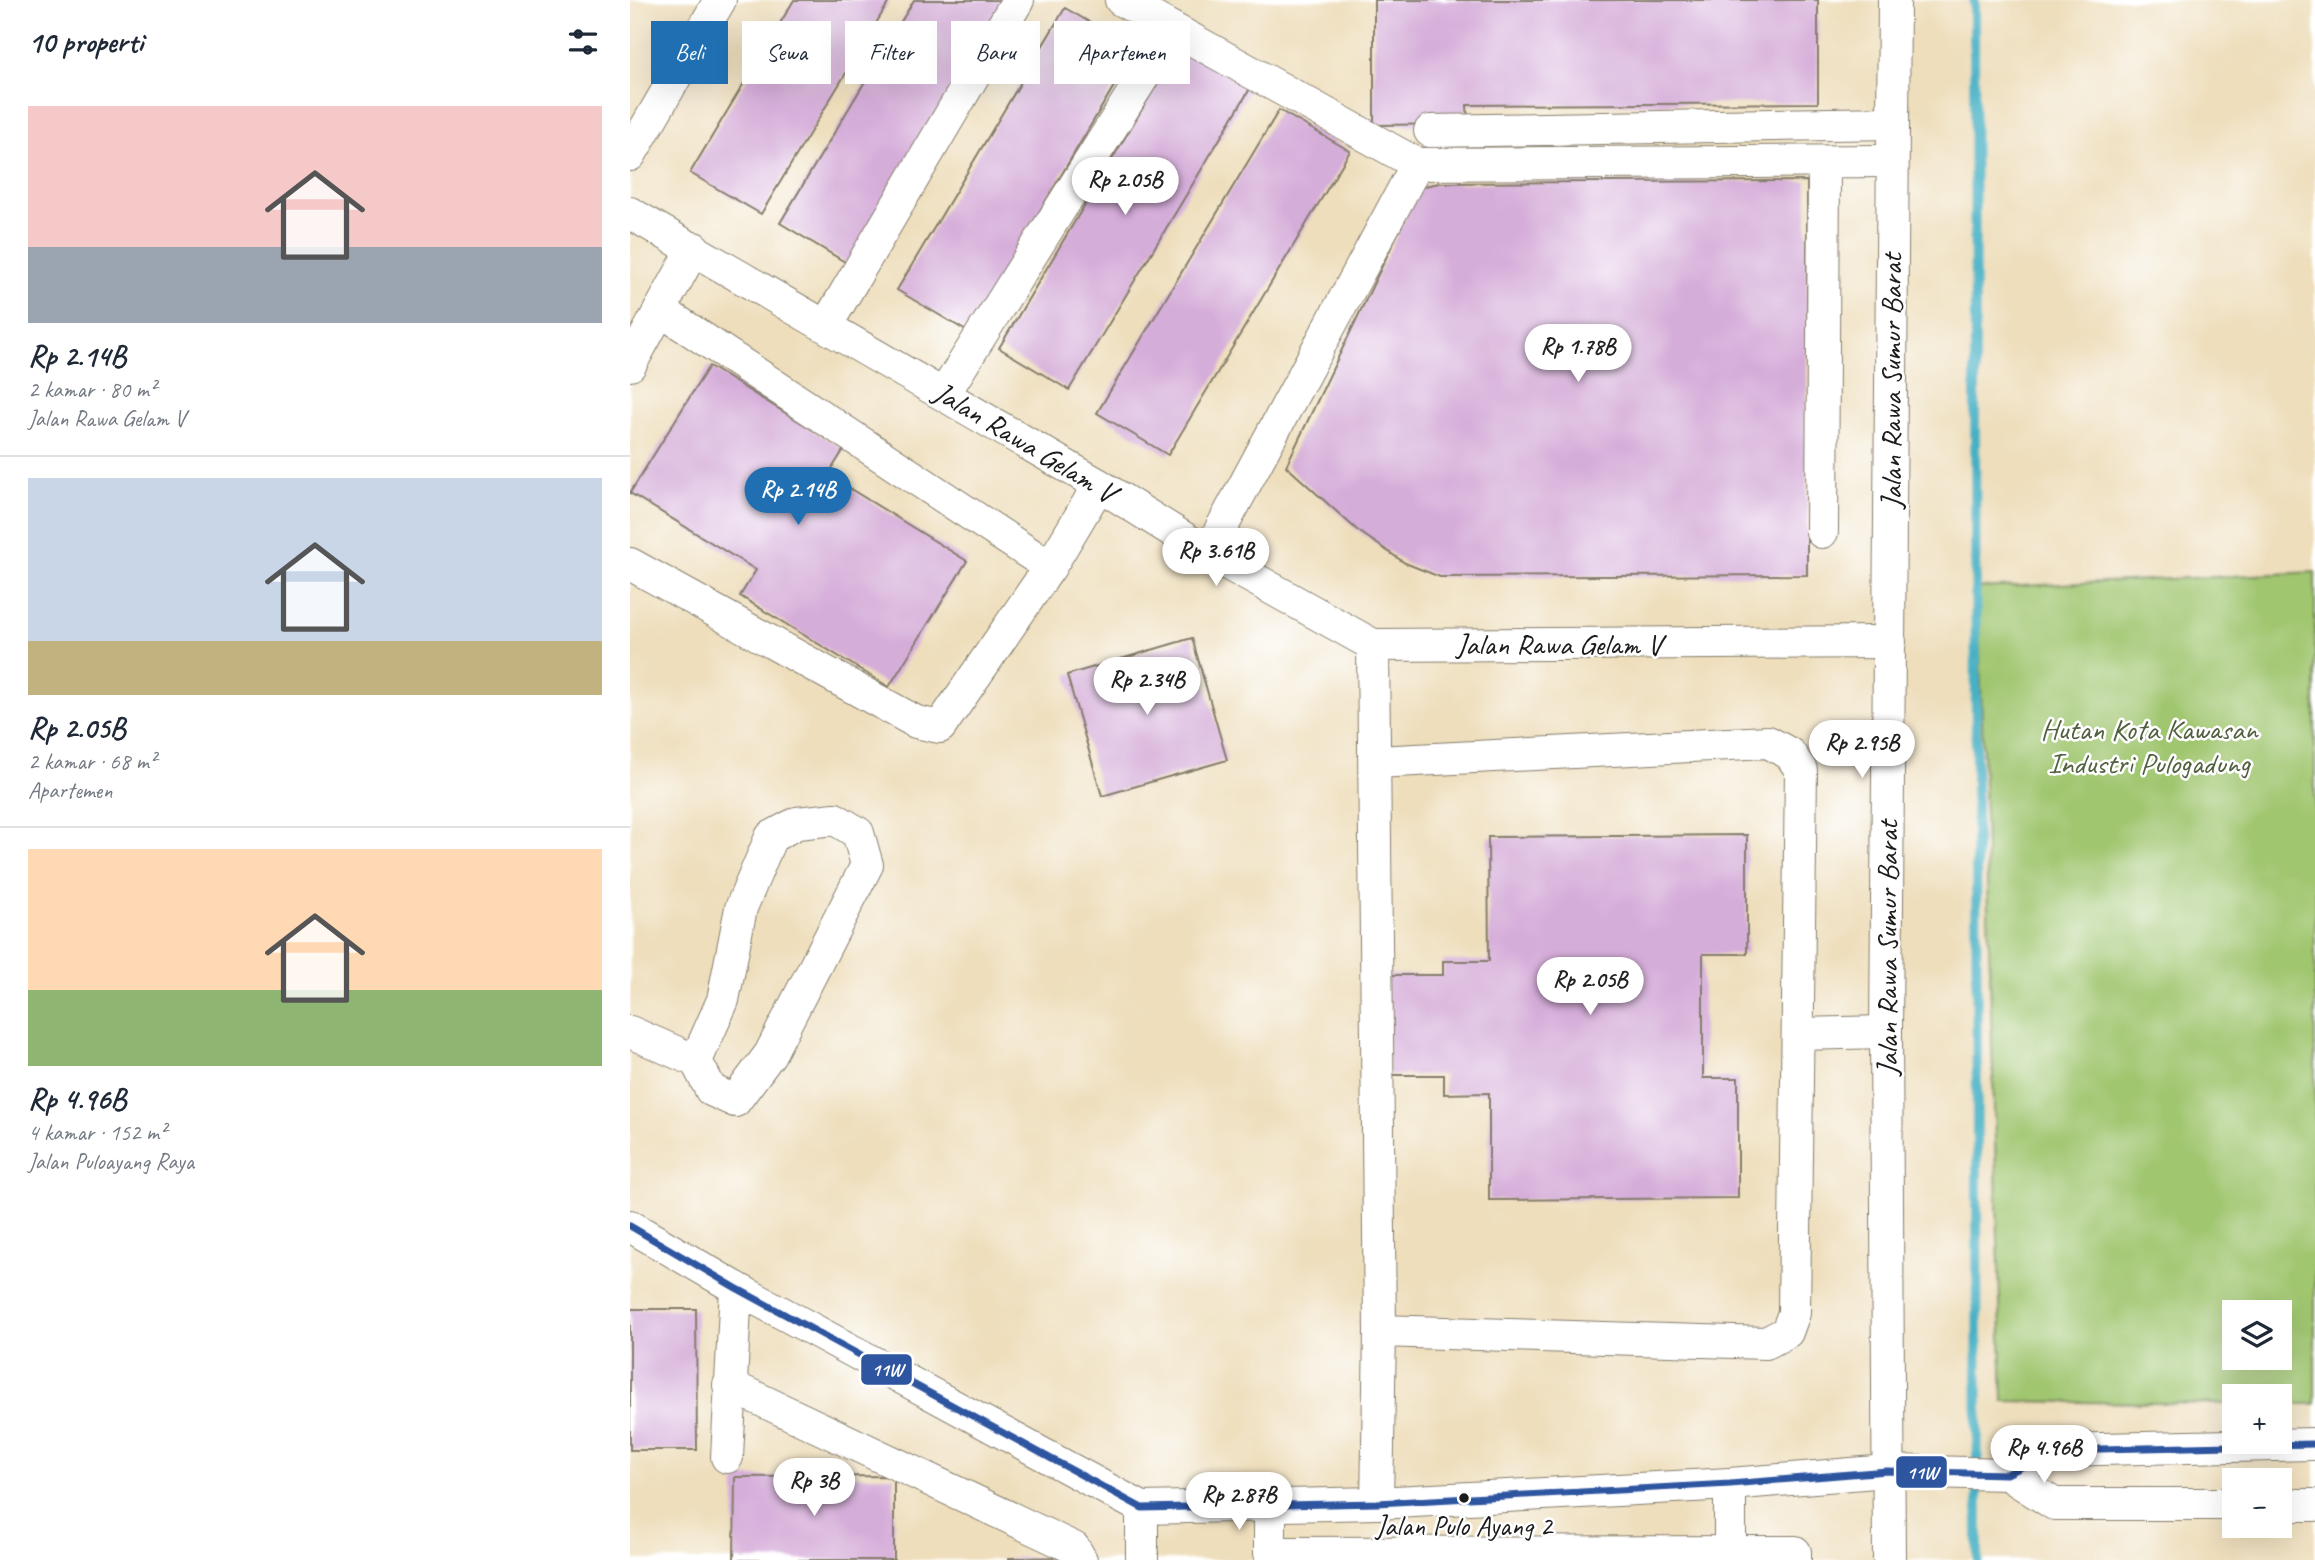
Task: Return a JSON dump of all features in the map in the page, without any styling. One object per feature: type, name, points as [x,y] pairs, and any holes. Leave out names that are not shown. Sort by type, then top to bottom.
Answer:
[{"type":"street","points":[[630,155],[720,0]]},
{"type":"street","points":[[826,326],[1018,0]]},
{"type":"street","points":[[1121,0],[1159,21]]},
{"type":"street","name":"Jalan Rawa Sumur Barat","points":[[1889,1560],[1886,1032],[1894,0]]},
{"type":"street","points":[[1190,38],[1417,164],[1892,161]]},
{"type":"street","points":[[944,394],[1138,84]]},
{"type":"street","points":[[1430,131],[1892,123]]},
{"type":"street","points":[[1822,532],[1824,162]]},
{"type":"street","points":[[1209,553],[1417,164]]},
{"type":"street","name":"Jalan Rawa Gelam V","points":[[630,213],[944,394],[1209,553],[1373,645],[1889,642]]},
{"type":"street","points":[[630,365],[694,248]]},
{"type":"street","points":[[660,310],[1050,567]]},
{"type":"street","points":[[630,564],[916,722],[940,727],[1050,567],[1098,485]]},
{"type":"street","points":[[1373,645],[1380,1331],[1377,1503]]},
{"type":"street","points":[[1376,762],[1768,743],[1790,754],[1801,770],[1794,1313],[1787,1332],[1766,1343],[1380,1331]]},
{"type":"street","points":[[630,1032],[696,1061],[711,1090],[735,1101],[770,1054],[867,865],[858,833],[835,819],[797,823],[771,837],[741,908],[723,1000],[696,1061]]},
{"type":"street","points":[[1799,1034],[1886,1032]]},
{"type":"street","points":[[630,1226],[736,1289],[1142,1508],[1377,1503],[1730,1484],[1887,1471],[1998,1473],[2057,1450],[2315,1444]]},
{"type":"street","points":[[727,1457],[736,1289]]},
{"type":"street","points":[[729,1385],[1074,1548],[1081,1560]]},
{"type":"street","points":[[1998,1473],[2054,1504],[2222,1504]]},
{"type":"street","points":[[1730,1484],[1730,1552]]},
{"type":"street","points":[[2292,1504],[2315,1505]]},
{"type":"street","points":[[1270,1506],[1270,1553],[1795,1552],[1795,1560]]},
{"type":"street","points":[[1142,1508],[1142,1560]]},
{"type":"green space","name":"Hutan Kota Kawasan Industri Pulogadung","points":[[2315,572],[2315,1404],[2292,1404],[2292,1384],[2222,1384],[2222,1404],[2003,1401],[1978,588]]},
{"type":"building","points":[[794,0],[890,0],[877,21],[845,21],[845,75],[761,214],[690,173],[744,84],[831,84],[831,21],[781,21]]},
{"type":"building","points":[[914,0],[1010,0],[997,21],[951,21],[951,84],[959,84],[850,265],[780,223],[864,84],[937,84],[937,21],[901,21]]},
{"type":"building","points":[[1374,0],[1818,0],[1818,103],[1467,105],[1468,124],[1374,125]]},
{"type":"building","points":[[1065,8],[1088,21],[1057,21]]},
{"type":"building","points":[[1054,26],[1054,84],[1115,84],[968,332],[897,290],[1020,84],[1040,84],[1040,50]]},
{"type":"building","points":[[1190,50],[1251,87],[1069,390],[999,348],[1157,84],[1190,84]]},
{"type":"building","points":[[1279,110],[1350,151],[1168,455],[1097,413]]},
{"type":"building","points":[[1807,181],[1807,575],[1440,577],[1405,563],[1357,530],[1286,466],[1420,187],[1439,183]]},
{"type":"building","points":[[709,366],[844,449],[828,475],[967,561],[889,687],[740,596],[756,570],[630,493]]},
{"type":"building","points":[[1192,638],[1227,760],[1102,796],[1067,675]]},
{"type":"building","points":[[1747,835],[1747,954],[1703,954],[1703,1078],[1738,1078],[1738,1198],[1489,1200],[1489,1093],[1444,1094],[1444,1075],[1388,1075],[1387,975],[1443,975],[1443,961],[1489,961],[1488,837]]},
{"type":"building","points":[[630,1309],[696,1309],[697,1450],[630,1450]]},
{"type":"building","points":[[894,1476],[894,1560],[734,1560],[735,1477]]},
{"type":"building","points":[[1076,1557],[1076,1560],[1009,1560],[1009,1558]]},
{"type":"waterway","points":[[1974,0],[1978,1560]]},
{"type":"transit line","name":"11W","points":[[630,1226],[736,1288],[1142,1508],[1377,1503],[1730,1484],[1887,1471],[2007,1474],[2057,1450],[2315,1444]]},
{"type":"place","name":"Jalan Pulo Ayang 2","points":[[1464,1498]]}]
